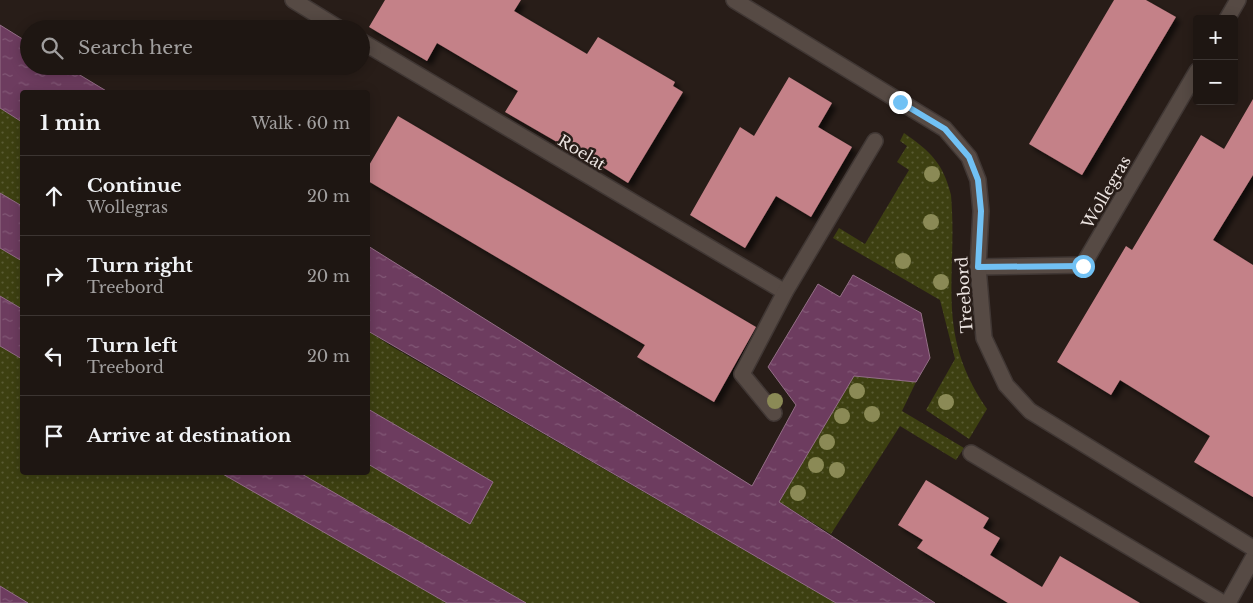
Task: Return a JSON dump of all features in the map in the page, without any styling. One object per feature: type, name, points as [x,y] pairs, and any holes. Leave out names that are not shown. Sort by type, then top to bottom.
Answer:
[{"type":"street","points":[[293,0],[316,6],[331,20]]},
{"type":"street","name":"Treebord","points":[[734,0],[945,129],[969,157],[978,180],[981,211],[978,267],[984,338],[1006,385],[1030,411],[1253,548]]},
{"type":"street","points":[[1229,15],[1238,0]]},
{"type":"street","name":"Roelat","points":[[370,46],[784,292]]},
{"type":"street","name":"Wollegras","points":[[978,267],[1083,266],[1193,77]]},
{"type":"street","points":[[774,413],[742,374],[784,292],[876,141]]},
{"type":"street","points":[[971,453],[1223,603]]},
{"type":"street","points":[[1228,603],[1253,558]]},
{"type":"green space","points":[[0,108],[20,121],[20,205],[0,193]]},
{"type":"green space","points":[[904,133],[922,146],[935,159],[944,174],[951,195],[951,279],[954,330],[960,355],[971,381],[987,409],[969,439],[926,410],[955,359],[940,300],[833,238],[839,228],[865,244],[909,170],[897,162],[907,146],[900,141]]},
{"type":"green space","points":[[0,248],[20,260],[20,308],[0,296]]},
{"type":"green space","points":[[370,332],[836,603],[526,603],[303,475],[370,475],[370,465],[470,524],[493,482],[370,410]]},
{"type":"green space","points":[[0,346],[20,358],[20,475],[224,475],[447,603],[28,603],[0,586]]},
{"type":"green space","points":[[854,375],[916,382],[902,411],[964,448],[956,460],[900,426],[831,534],[779,502]]},
{"type":"water","points":[[0,25],[20,37],[20,75],[80,75],[105,90],[20,90],[20,121],[0,108]]},
{"type":"water","points":[[0,193],[20,205],[20,260],[0,248]]},
{"type":"water","points":[[370,247],[752,486],[796,405],[768,367],[818,284],[840,297],[853,275],[921,313],[930,358],[916,382],[854,376],[779,502],[935,603],[836,603],[370,332]]},
{"type":"water","points":[[0,296],[20,308],[20,358],[0,346]]},
{"type":"water","points":[[370,410],[493,482],[470,524],[370,465]]},
{"type":"water","points":[[224,475],[303,475],[526,603],[447,603]]},
{"type":"water","points":[[0,586],[28,603],[0,603]]},
{"type":"building","points":[[385,0],[521,0],[514,11],[587,54],[598,37],[675,82],[673,86],[683,92],[628,183],[577,151],[576,153],[505,112],[518,91],[437,43],[427,61],[370,28]]},
{"type":"building","points":[[1114,0],[1146,0],[1176,17],[1082,175],[1029,144]]},
{"type":"building","points":[[789,77],[832,103],[818,127],[852,147],[811,217],[776,196],[745,248],[690,215],[740,127],[754,136]]},
{"type":"building","points":[[1253,99],[1253,175],[1213,240],[1253,265],[1253,497],[1194,462],[1210,436],[1120,380],[1111,395],[1057,362],[1126,246],[1132,250],[1201,135],[1224,149]]},
{"type":"building","points":[[398,116],[756,327],[714,402],[637,357],[645,345],[370,182],[370,164]]},
{"type":"building","points":[[926,480],[989,518],[983,528],[1000,538],[990,555],[1042,587],[1060,556],[1140,603],[1008,603],[917,548],[923,540],[898,525]]},
{"type":"route","points":[[900,102],[945,129],[969,157],[978,180],[981,211],[978,267],[1083,266]]}]
